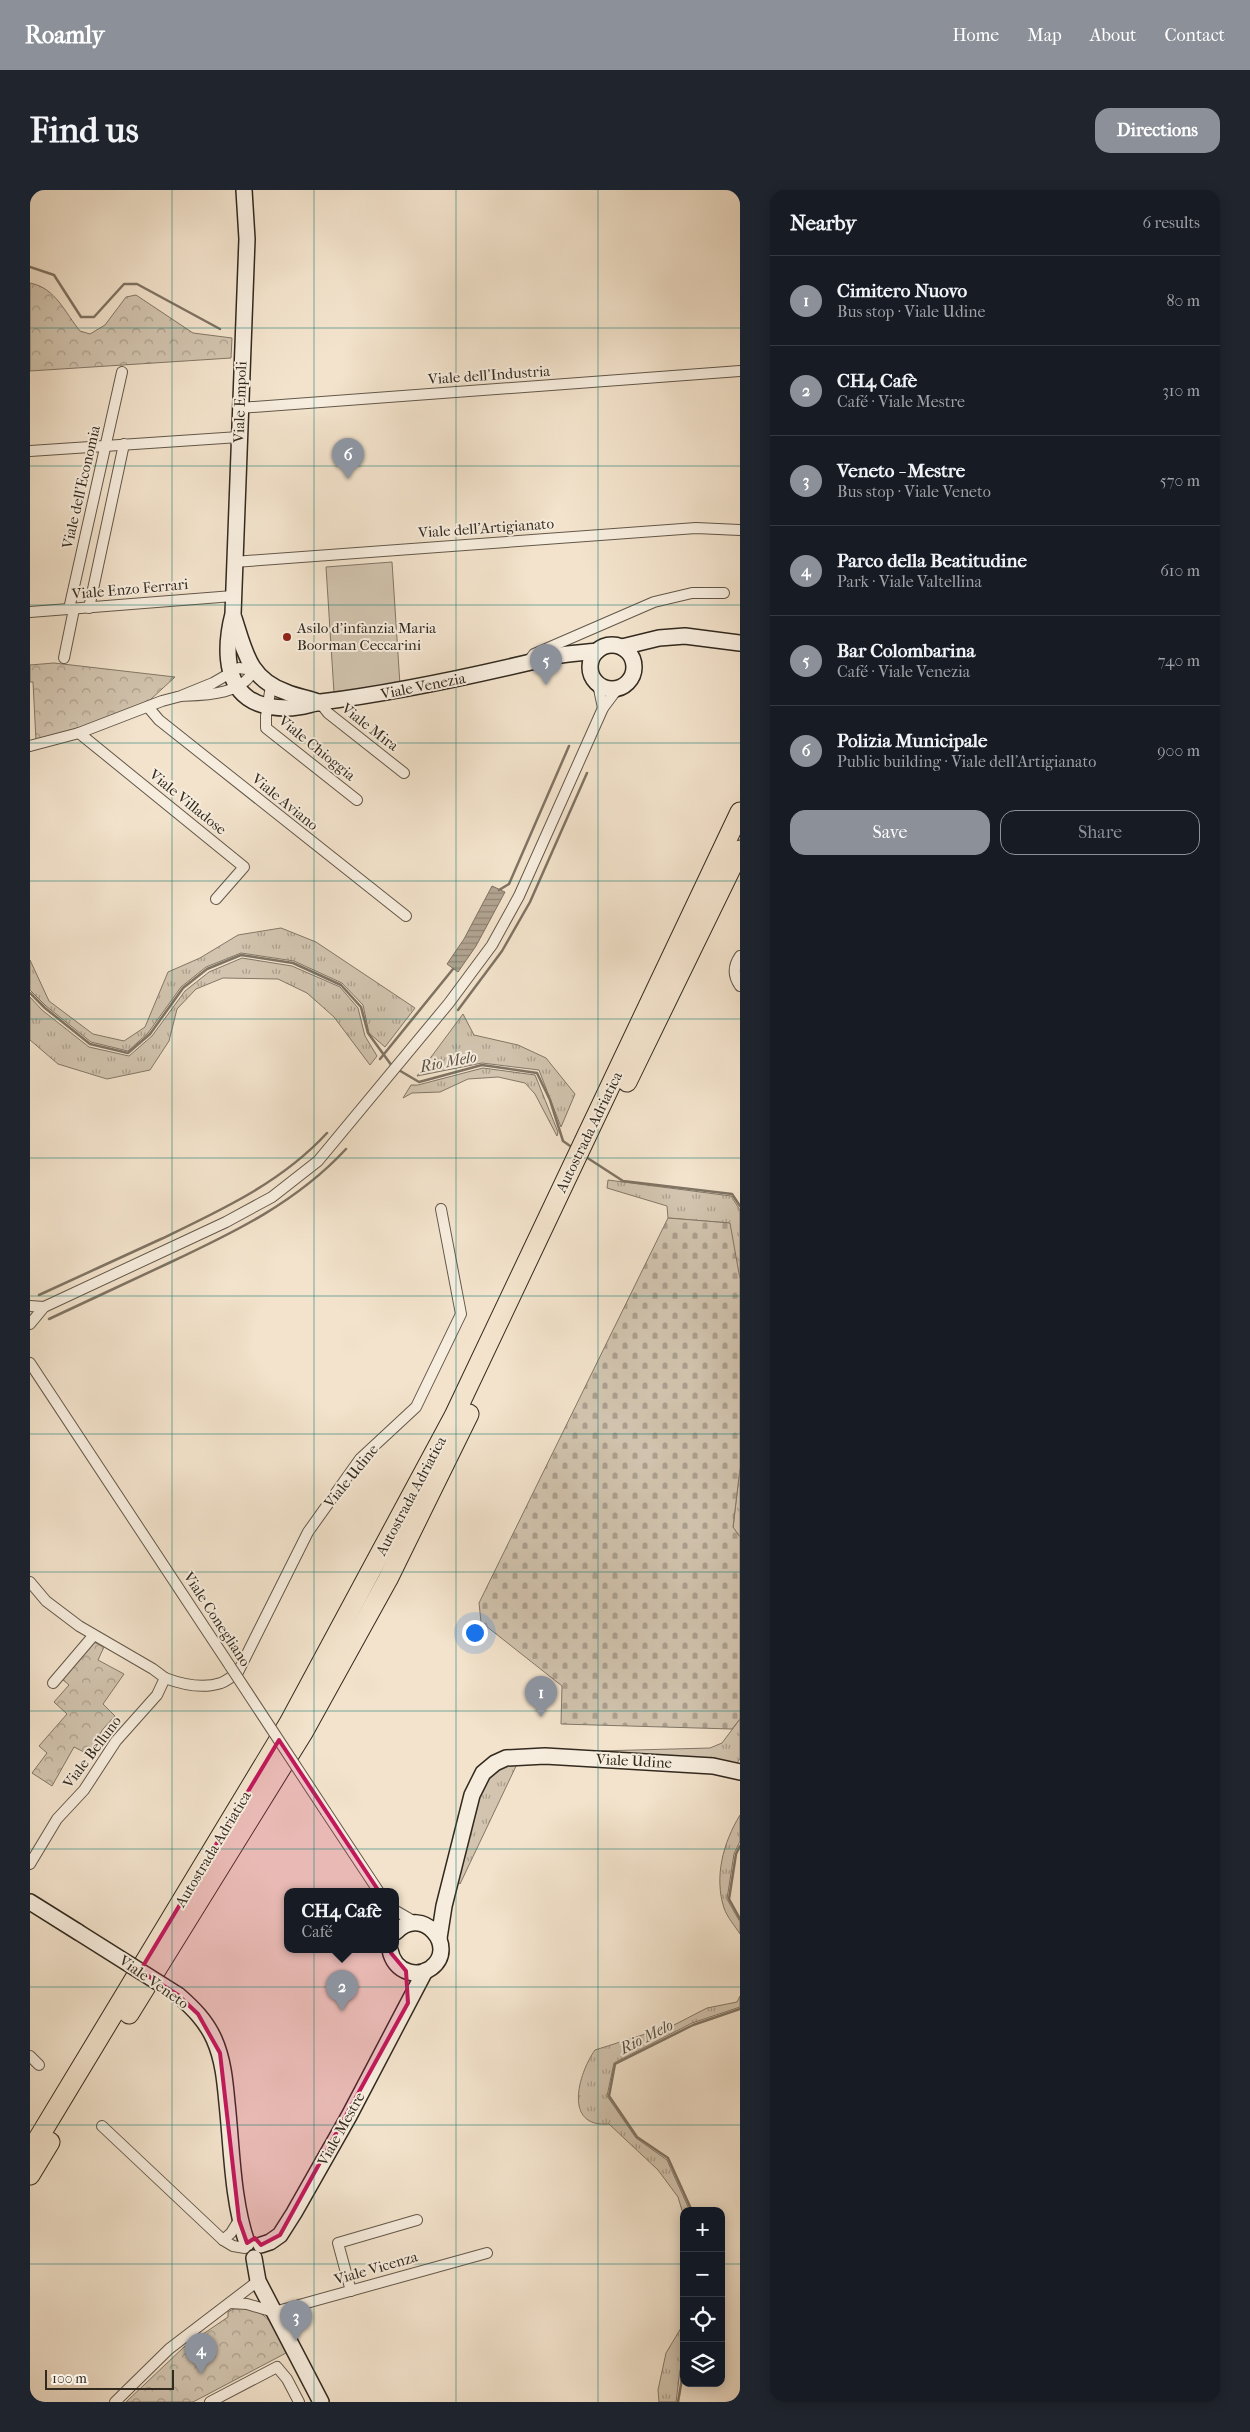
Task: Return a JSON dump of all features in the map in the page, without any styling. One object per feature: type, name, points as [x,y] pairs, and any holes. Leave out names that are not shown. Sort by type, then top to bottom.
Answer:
[{"type":"highway","name":"Autostrada Adriatica","points":[[30,2175],[304,1731],[388,1579],[465,1422],[569,1188],[604,1103],[740,812]]},
{"type":"highway","name":"Autostrada Adriatica","points":[[30,2152],[290,1722],[454,1416],[569,1188],[604,1129],[740,850]]},
{"type":"street","name":"Viale Empoli","points":[[233,680],[229,630],[233,596],[247,239],[244,190]]},
{"type":"street","name":"Viale dell'Industria","points":[[240,408],[740,371]]},
{"type":"street","name":"Viale dell'Economia","points":[[64,658],[72,609],[122,372]]},
{"type":"street","points":[[30,451],[239,437]]},
{"type":"street","points":[[89,608],[124,444]]},
{"type":"street","name":"Viale dell'Artigianato","points":[[234,562],[696,528],[740,530]]},
{"type":"street","name":"Viale Venezia","points":[[525,665],[534,654],[672,597],[724,593]]},
{"type":"street","name":"Viale Enzo Ferrari","points":[[30,612],[233,596]]},
{"type":"street","name":"Viale Empoli","points":[[232,614],[242,646],[254,670]]},
{"type":"street","points":[[603,708],[598,684],[590,670],[591,660],[597,651],[606,646],[622,647],[659,638],[685,636],[740,643]]},
{"type":"street","points":[[30,1324],[44,1308],[226,1222],[272,1196],[318,1161],[449,1003],[492,945],[519,896],[603,708],[618,688],[630,679],[639,653],[659,638]]},
{"type":"street","points":[[622,647],[630,654],[634,664]]},
{"type":"street","name":"Viale Venezia","points":[[214,694],[233,680],[239,668],[254,670],[272,686],[320,702],[338,702],[434,685],[557,656],[597,651]]},
{"type":"street","points":[[557,656],[590,670]]},
{"type":"street","name":"Viale Venezia","points":[[30,746],[79,733],[213,683],[249,680],[254,670]]},
{"type":"street","name":"Viale Venezia","points":[[233,680],[248,698]]},
{"type":"street","points":[[598,684],[607,689],[618,688]]},
{"type":"street","name":"Viale Chioggia","points":[[272,686],[266,728],[357,800]]},
{"type":"street","name":"Viale Venezia","points":[[181,696],[214,694],[248,698],[268,706],[308,707],[320,702]]},
{"type":"street","name":"Viale Mira","points":[[320,702],[328,713],[404,773]]},
{"type":"street","name":"Viale Aviano","points":[[148,706],[166,726],[406,916]]},
{"type":"street","name":"Viale Villadose","points":[[79,733],[244,866],[216,899]]},
{"type":"street","points":[[740,956],[734,970],[735,979],[740,986]]},
{"type":"street","name":"Viale Udine","points":[[165,1678],[178,1683],[210,1684],[221,1683],[238,1672],[314,1523],[360,1459],[416,1406],[461,1314],[440,1209]]},
{"type":"street","points":[[30,1306],[44,1308]]},
{"type":"street","name":"Viale Conegliano","points":[[30,1362],[377,1888]]},
{"type":"street","points":[[30,1582],[39,1590],[46,1601],[63,1615],[93,1636],[153,1669],[165,1678]]},
{"type":"street","points":[[53,1683],[93,1636]]},
{"type":"street","name":"Viale Belluno","points":[[30,1864],[57,1819],[84,1790],[116,1740],[157,1696],[165,1678]]},
{"type":"street","name":"Viale Udine","points":[[526,1756],[713,1766],[740,1772]]},
{"type":"street","name":"Viale Mestre","points":[[252,2249],[270,2242],[280,2235],[294,2214],[349,2116],[425,1971],[433,1966],[438,1958],[440,1948],[438,1938],[444,1906],[472,1795],[483,1773],[494,1763],[506,1758],[526,1756]]},
{"type":"street","name":"Viale Veneto","points":[[30,1902],[178,1995],[202,2019],[220,2053],[239,2220],[252,2249],[258,2281],[321,2402]]},
{"type":"street","points":[[399,1930],[406,1925],[420,1924],[444,1906]]},
{"type":"street","points":[[399,1914],[433,1930],[438,1938]]},
{"type":"street","points":[[391,1953],[394,1962],[406,1971],[415,1973],[425,1971]]},
{"type":"street","points":[[406,1971],[408,2003]]},
{"type":"street","points":[[30,2056],[39,2065]]},
{"type":"street","points":[[102,2126],[223,2240],[233,2246],[252,2249]]},
{"type":"street","points":[[223,2240],[231,2233],[239,2220]]},
{"type":"street","points":[[351,2291],[338,2243],[417,2220]]},
{"type":"street","name":"Viale Vicenza","points":[[274,2312],[487,2253]]},
{"type":"street","points":[[115,2402],[169,2349],[258,2281]]},
{"type":"street","points":[[230,2303],[247,2304],[274,2312]]},
{"type":"street","points":[[214,2401],[277,2367],[287,2379],[299,2402]]},
{"type":"highlighted area","points":[[279,1740],[388,1905],[393,1923],[391,1953],[406,1971],[408,2003],[280,2235],[261,2245],[255,2238],[247,2243],[239,2220],[220,2053],[198,2014],[178,1995],[140,1971]]},
{"type":"green space","points":[[30,283],[47,290],[59,302],[80,331],[90,334],[105,325],[126,297],[136,295],[193,333],[232,338],[231,358],[30,371]]},
{"type":"green space","points":[[392,562],[400,685],[334,693],[326,567]]},
{"type":"green space","points":[[54,663],[175,677],[150,700],[91,725],[36,741],[33,682],[30,682],[30,665]]},
{"type":"green space","points":[[281,928],[316,942],[415,1008],[385,1047],[369,1033],[363,1005],[342,983],[294,961],[241,953],[206,967],[181,987],[148,1033],[128,1051],[91,1042],[46,1006],[30,990],[30,960],[49,1001],[93,1034],[124,1041],[145,1027],[168,972],[200,958],[238,935]]},
{"type":"green space","points":[[242,958],[292,966],[340,987],[358,1008],[365,1036],[377,1056],[370,1065],[334,1017],[307,993],[278,979],[223,978],[196,989],[177,1009],[169,1041],[150,1070],[107,1079],[58,1064],[30,1040],[30,997],[42,1010],[89,1047],[129,1056],[152,1036],[185,991],[209,972]]},
{"type":"green space","points":[[463,1014],[474,1035],[518,1045],[546,1058],[575,1094],[561,1127],[539,1070],[482,1063],[417,1076]]},
{"type":"green space","points":[[483,1068],[535,1075],[558,1132],[557,1136],[535,1094],[525,1083],[498,1077],[468,1079],[440,1092],[412,1093],[403,1098],[411,1085],[418,1085]]},
{"type":"green space","points":[[608,1180],[731,1196],[740,1210],[740,1279],[729,1223],[668,1218],[667,1206],[607,1188]]},
{"type":"green space","points":[[668,1218],[730,1223],[740,1279],[740,1468],[733,1527],[740,1537],[740,1719],[732,1729],[561,1724],[562,1686],[481,1622],[479,1603]]},
{"type":"green space","points":[[740,1468],[740,1537],[733,1528]]},
{"type":"green space","points":[[94,1642],[104,1647],[98,1660],[124,1674],[103,1704],[115,1716],[103,1729],[88,1754],[74,1747],[52,1786],[32,1773],[47,1753],[39,1746],[67,1714],[54,1702],[69,1685],[62,1679],[90,1644]]},
{"type":"green space","points":[[740,1719],[740,1759],[736,1764],[560,1752],[710,1748],[722,1743]]},
{"type":"green space","points":[[513,1763],[517,1764],[460,1884],[457,1880],[469,1821],[486,1780],[501,1767]]},
{"type":"green space","points":[[740,1815],[740,1841],[734,1854],[727,1899],[740,1922],[740,1934],[724,1908],[721,1896],[720,1872],[729,1837]]},
{"type":"green space","points":[[740,1996],[740,2007],[692,2023],[614,2063],[607,2096],[636,2138],[667,2160],[688,2207],[681,2207],[678,2197],[658,2170],[609,2124],[594,2123],[585,2118],[580,2109],[578,2098],[580,2085],[589,2060],[595,2050],[674,2025],[707,2008],[737,2002]]},
{"type":"green space","points":[[237,2307],[247,2308],[263,2315],[275,2328],[288,2352],[193,2402],[126,2402],[184,2347],[228,2317],[228,2312]]},
{"type":"green space","points":[[680,2330],[680,2370],[676,2402],[659,2402],[658,2390],[666,2353]]},
{"type":"shaded area","points":[[492,886],[505,892],[476,946],[458,972],[447,964],[464,939]]},
{"type":"waterway","points":[[30,267],[54,275],[81,317],[94,317],[124,284],[137,284],[220,329]]},
{"type":"waterway","points":[[499,890],[509,884],[569,746]]},
{"type":"waterway","points":[[458,1010],[502,951],[530,902],[587,773]]},
{"type":"waterway","name":"Rio Melo","points":[[30,993],[45,1008],[90,1044],[128,1053],[150,1034],[183,988],[207,969],[241,955],[293,963],[341,985],[361,1007],[368,1033],[392,1066]]},
{"type":"waterway","points":[[380,1059],[453,969]]},
{"type":"waterway","name":"Rio Melo","points":[[397,1069],[419,1082],[482,1065],[537,1073],[550,1100],[563,1141],[573,1148]]},
{"type":"waterway","points":[[39,1295],[228,1206],[290,1167],[327,1133]]},
{"type":"waterway","points":[[49,1319],[242,1227],[307,1185],[346,1149]]},
{"type":"waterway","name":"Rio Melo","points":[[586,1157],[623,1181],[732,1194],[740,1206]]},
{"type":"waterway","name":"Rio Melo","points":[[740,1846],[736,1854],[729,1899],[740,1919]]},
{"type":"waterway","name":"Rio Melo","points":[[690,2207],[668,2158],[637,2137],[609,2096],[615,2064],[693,2025],[740,2009]]},
{"type":"waterway","name":"Rio Melo","points":[[678,2402],[681,2387]]},
{"type":"place","name":"Polizia Municipale","points":[[348,479]]},
{"type":"place","name":"Asilo d'infanzia Maria Boorman Ceccarini","points":[[287,637]]},
{"type":"place","name":"Bar Colombarina","points":[[546,685]]},
{"type":"place","name":"Cimitero Nuovo","points":[[541,1717]]},
{"type":"place","name":"CH4 Cafè","points":[[342,2011]]},
{"type":"place","name":"Veneto - Mestre","points":[[296,2341]]},
{"type":"place","name":"Parco della Beatitudine","points":[[201,2374]]}]
